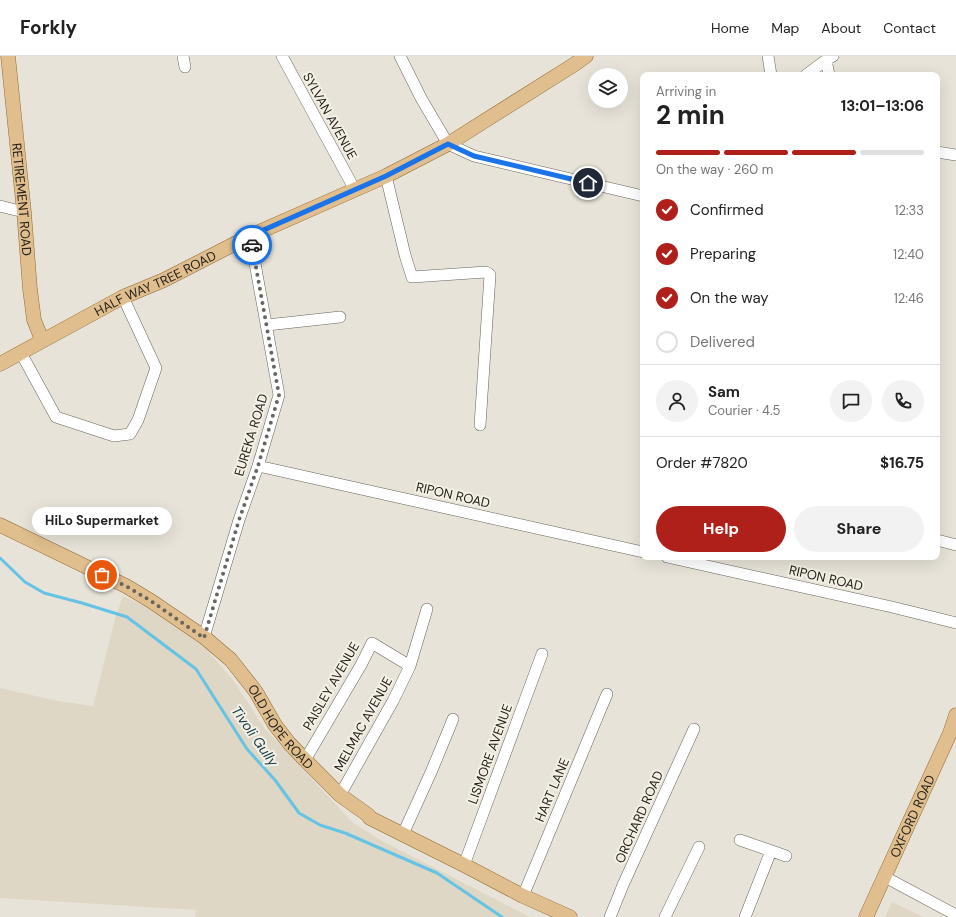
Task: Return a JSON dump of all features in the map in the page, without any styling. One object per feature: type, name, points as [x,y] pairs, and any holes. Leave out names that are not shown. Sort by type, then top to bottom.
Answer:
[{"type":"main road","name":"RETIREMENT ROAD","points":[[8,56],[24,212],[30,289],[34,320],[42,340]]},
{"type":"main road","name":"HALF WAY TREE ROAD","points":[[0,364],[123,297],[164,280],[250,236],[386,176],[448,144],[578,59]]},
{"type":"main road","name":"OLD HOPE ROAD","points":[[0,526],[126,586],[151,601],[204,638],[230,660],[256,692],[275,725],[289,743],[340,795],[370,818],[523,896],[570,917]]},
{"type":"main road","name":"OXFORD ROAD","points":[[866,917],[955,724]]},
{"type":"street","name":"SYLVAN AVENUE","points":[[282,56],[355,190]]},
{"type":"street","points":[[400,56],[421,98],[448,144],[474,156],[640,195]]},
{"type":"street","points":[[768,56],[771,72]]},
{"type":"street","points":[[810,72],[830,58]]},
{"type":"street","points":[[828,72],[830,58]]},
{"type":"street","points":[[940,152],[956,155]]},
{"type":"street","points":[[386,176],[405,255],[412,277],[486,272],[490,275],[480,425]]},
{"type":"street","points":[[0,206],[24,212]]},
{"type":"street","name":"EUREKA ROAD","points":[[204,638],[239,520],[258,466],[279,395],[250,236]]},
{"type":"street","points":[[21,353],[56,417],[114,436],[130,434],[138,420],[156,368],[123,297]]},
{"type":"street","points":[[266,325],[340,317]]},
{"type":"street","name":"RIPON ROAD","points":[[258,466],[640,551]]},
{"type":"street","points":[[940,541],[956,545]]},
{"type":"street","name":"RIPON ROAD","points":[[680,560],[892,607],[956,623]]},
{"type":"street","name":"MELMAC AVENUE","points":[[340,795],[393,701],[410,666],[427,609]]},
{"type":"street","name":"PAISLEY AVENUE","points":[[305,760],[372,644],[410,666]]},
{"type":"street","name":"LISMORE AVENUE","points":[[464,865],[542,654]]},
{"type":"street","name":"HART LANE","points":[[523,896],[607,694]]},
{"type":"street","points":[[403,834],[453,719]]},
{"type":"street","name":"ORCHARD ROAD","points":[[610,917],[694,729]]},
{"type":"street","points":[[740,840],[786,856]]},
{"type":"street","points":[[665,917],[699,847]]},
{"type":"street","points":[[745,917],[771,851]]},
{"type":"street","points":[[885,877],[956,914]]},
{"type":"shaded area","points":[[123,596],[169,618],[203,645],[233,680],[265,729],[353,823],[382,841],[530,917],[195,917],[196,910],[0,898],[0,688],[58,701],[93,706],[115,619]]},
{"type":"shaded area","points":[[892,902],[924,917],[885,917]]},
{"type":"waterway","name":"Tivoli Gully","points":[[0,558],[25,582],[44,593],[127,617],[196,669],[247,749],[275,780],[299,813],[320,825],[345,833],[437,873],[502,917]]},
{"type":"way so far","points":[[102,575],[126,586],[151,601],[204,638],[239,520],[258,466],[279,395],[252,245]]},
{"type":"place","name":"HiLo Supermarket","points":[[102,575]]},
{"type":"route","points":[[252,245],[250,236],[386,176],[448,144],[474,156],[588,183]]}]
